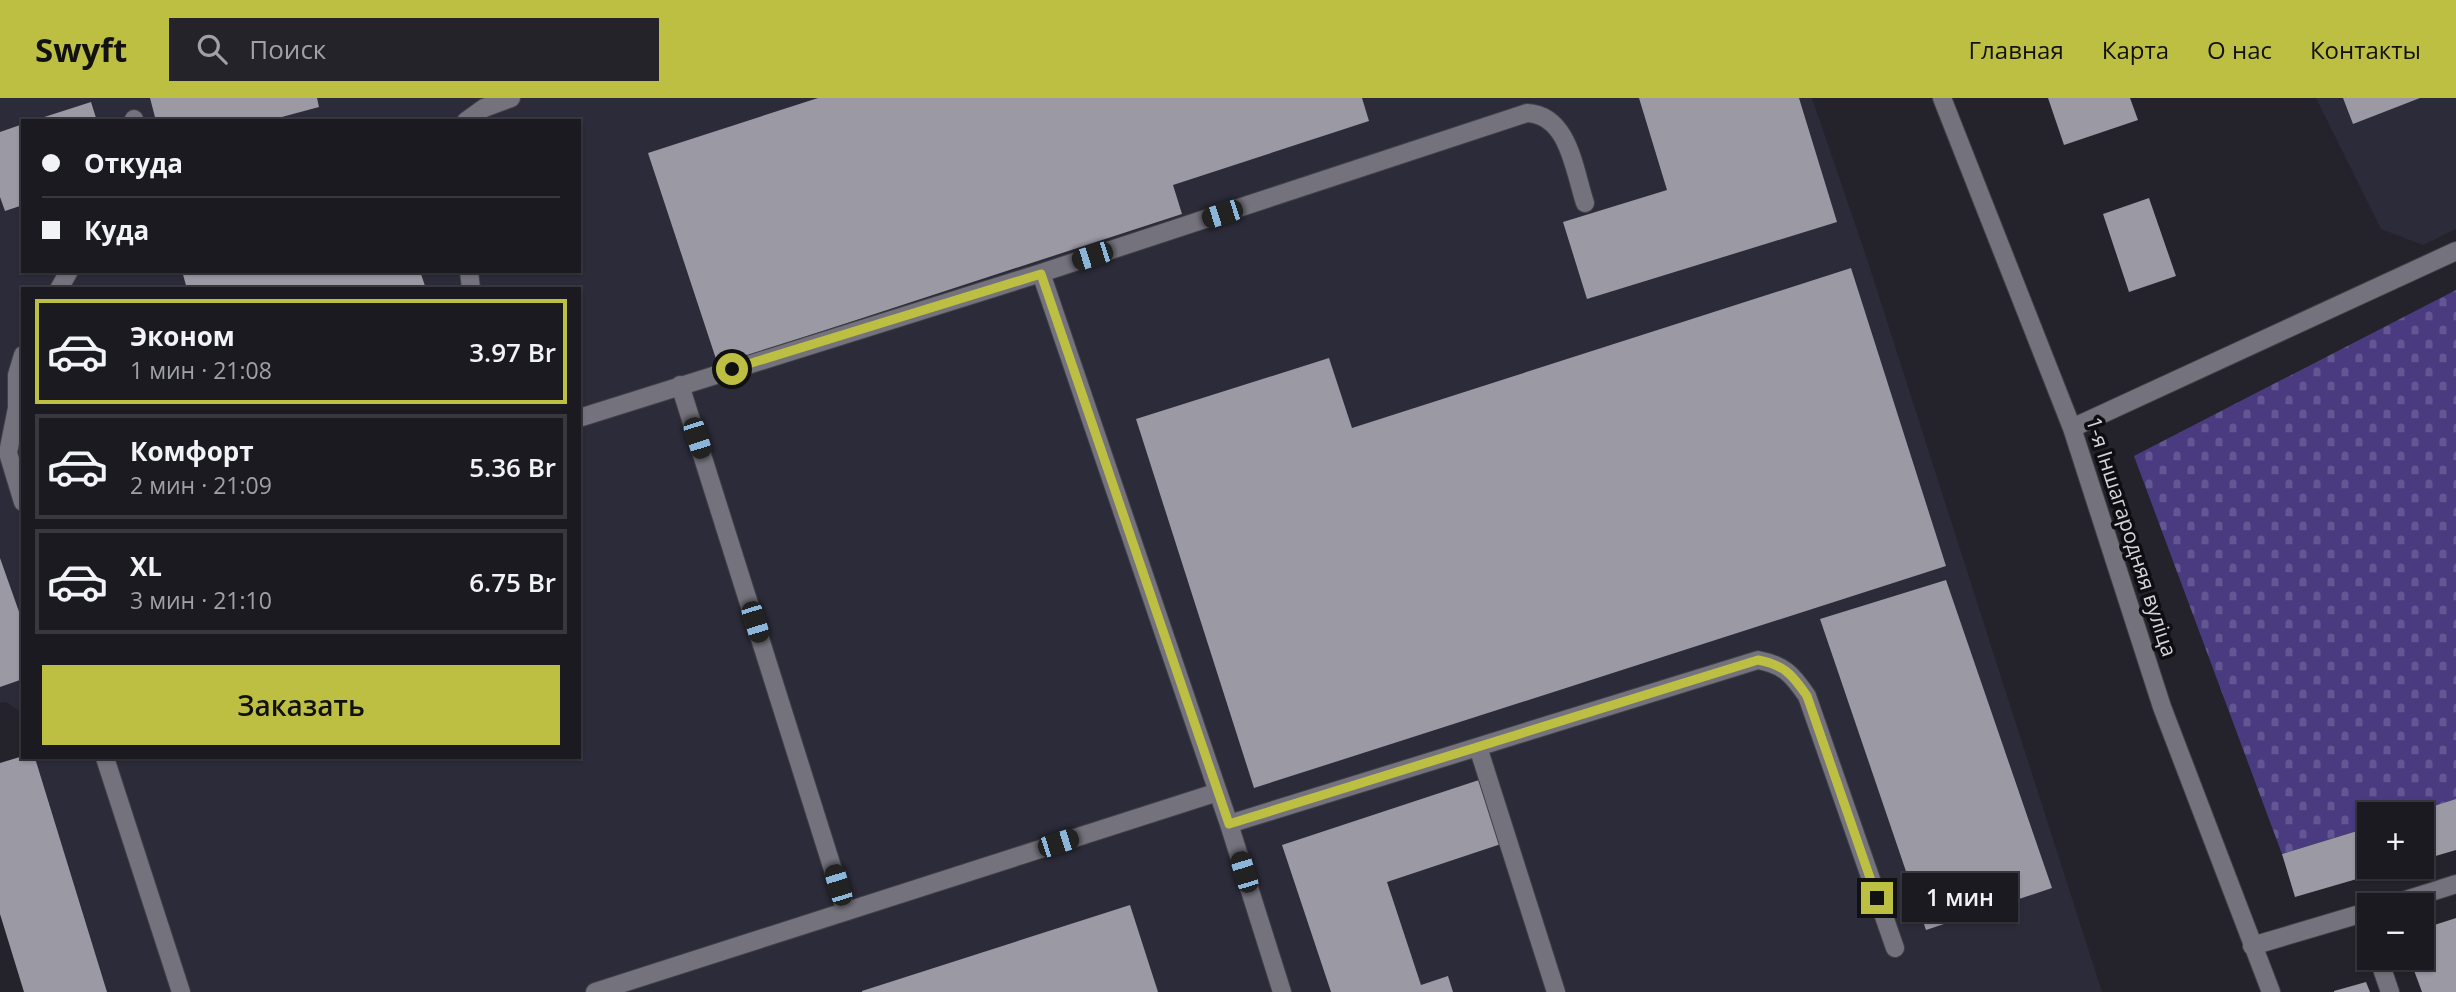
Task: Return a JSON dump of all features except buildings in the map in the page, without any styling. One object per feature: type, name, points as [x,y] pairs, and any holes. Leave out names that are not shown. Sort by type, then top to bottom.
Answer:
[{"type":"street","points":[[469,119],[484,107],[511,98]]},
{"type":"street","name":"1-я Іншагародняя вуліца","points":[[1942,98],[2072,428],[2162,707],[2272,992]]},
{"type":"street","points":[[581,417],[1041,274],[1527,113],[1541,113],[1555,122],[1563,134],[1585,203]]},
{"type":"street","points":[[2072,428],[2456,251]]},
{"type":"street","points":[[1041,274],[1229,824],[1282,992]]},
{"type":"street","points":[[21,362],[17,375],[17,408],[8,453],[21,495]]},
{"type":"street","points":[[680,385],[846,911]]},
{"type":"street","points":[[1229,824],[1758,660],[1775,663],[1793,676],[1807,696],[1895,948]]},
{"type":"street","points":[[1478,747],[1556,992]]},
{"type":"street","points":[[104,759],[181,992]]},
{"type":"street","points":[[595,992],[1218,792]]},
{"type":"street","points":[[2428,893],[2456,884]]},
{"type":"street","points":[[2252,946],[2357,915]]},
{"type":"street","points":[[2382,970],[2390,992]]},
{"type":"shaded area","points":[[0,98],[1812,98],[1867,259],[2102,992],[107,992],[35,759],[581,759],[581,287],[21,287],[21,712],[6,702],[0,703]]},
{"type":"shaded area","points":[[2316,98],[2456,98],[2456,229],[2423,245],[2381,229]]},
{"type":"green space","points":[[2456,290],[2456,799],[2434,806],[2434,802],[2357,802],[2357,831],[2282,854],[2134,456]]},
{"type":"route","points":[[732,369],[1041,274],[1229,824],[1758,660],[1775,663],[1793,676],[1807,696],[1877,898]]}]
